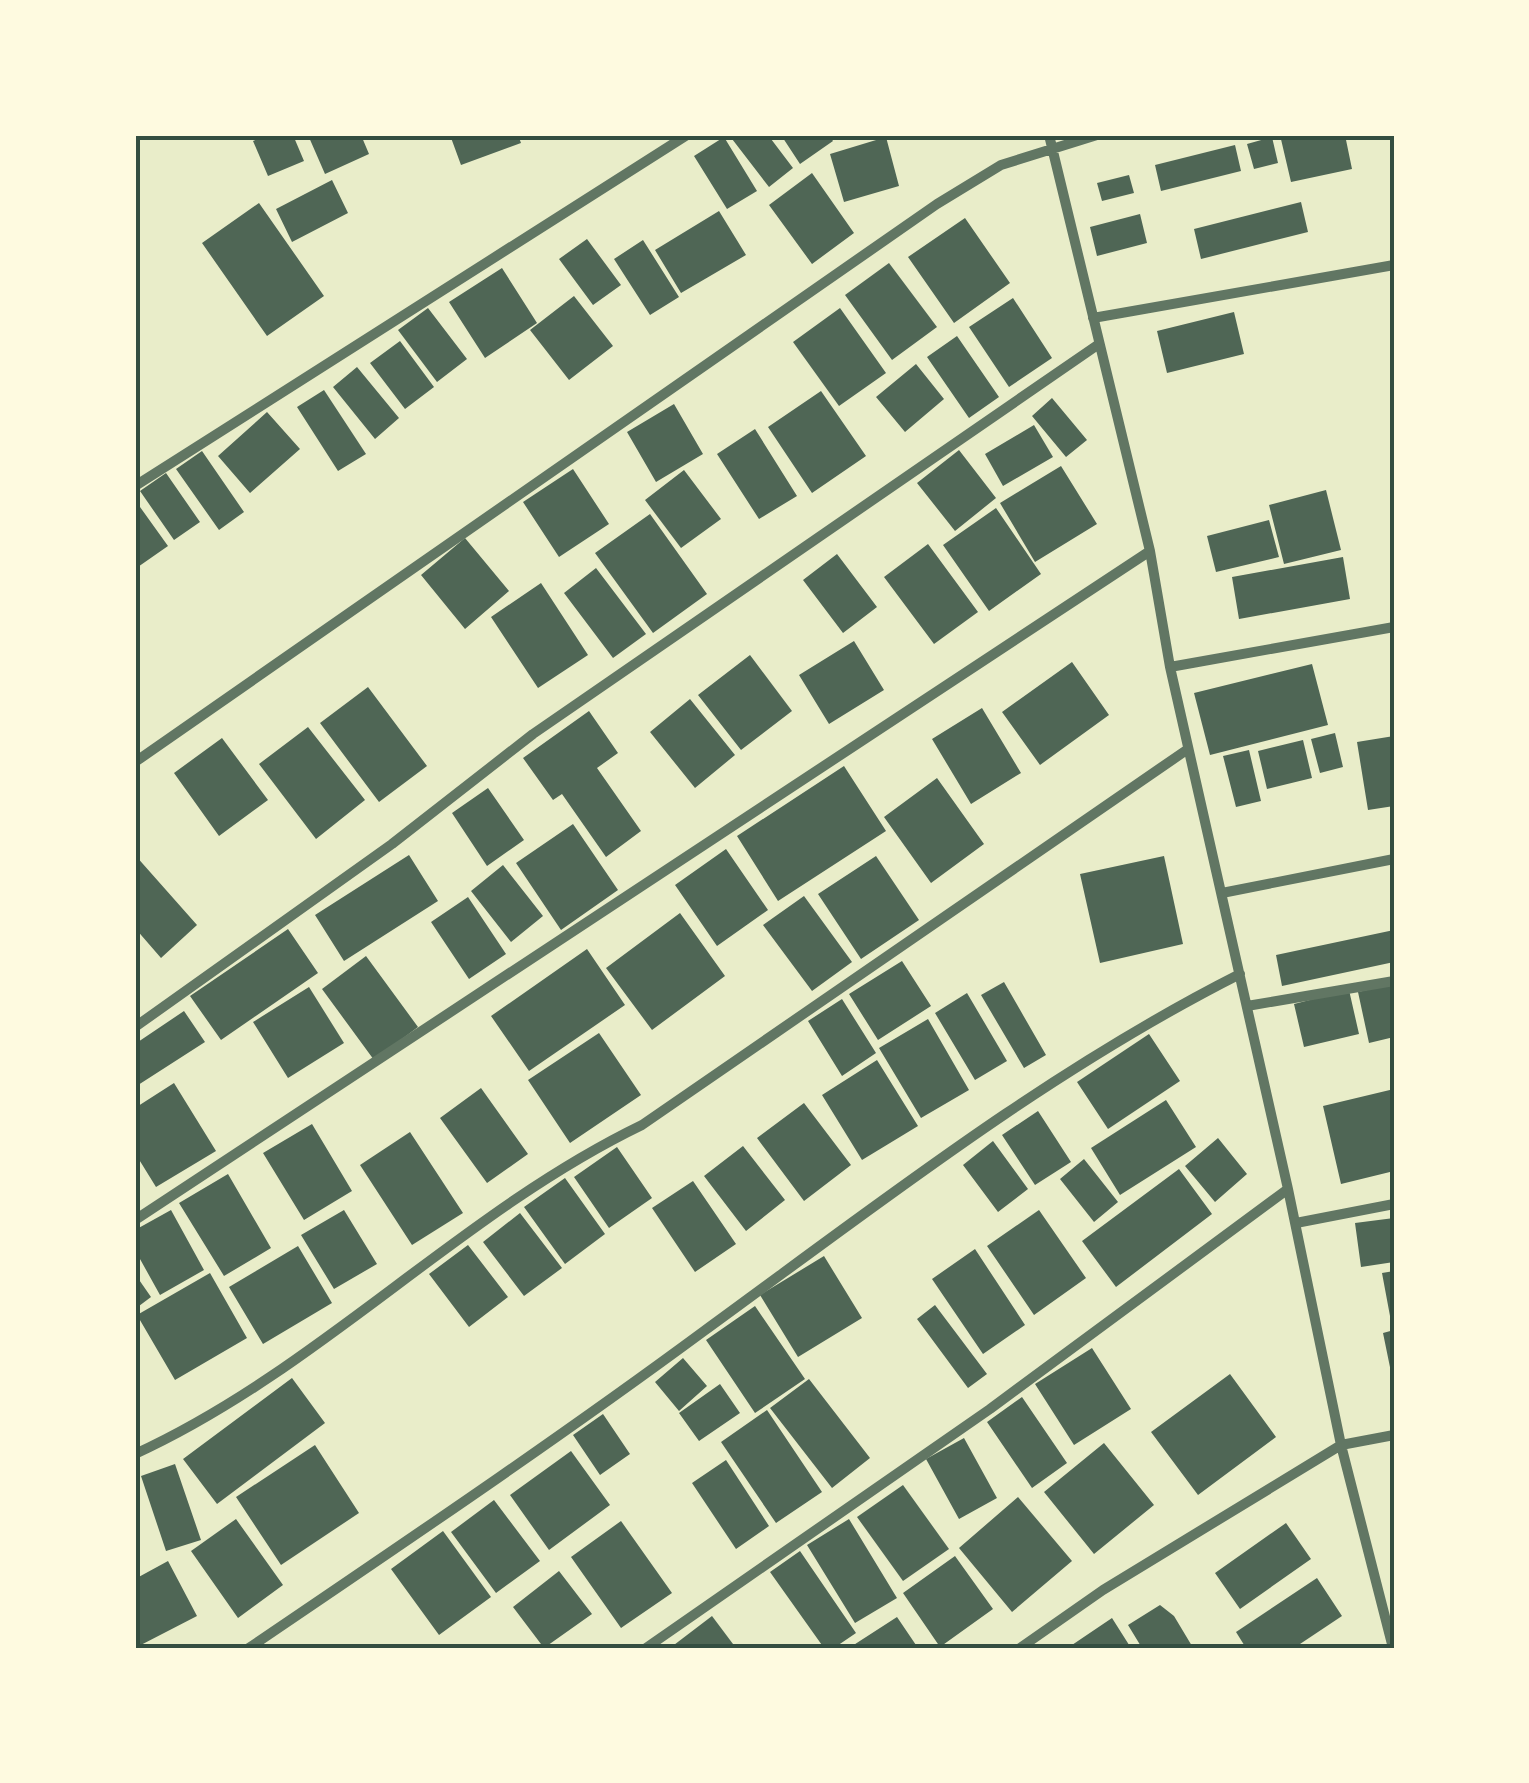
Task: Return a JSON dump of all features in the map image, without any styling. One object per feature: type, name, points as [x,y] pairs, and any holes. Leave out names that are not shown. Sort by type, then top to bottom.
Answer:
[{"type":"street","points":[[135,486],[687,135]]},
{"type":"street","points":[[135,762],[937,204],[1001,164],[1050,141],[1097,135]]},
{"type":"street","points":[[1050,141],[1150,552],[1170,667],[1296,1223],[1341,1445],[1393,1648]]},
{"type":"street","points":[[1093,318],[1394,266]]},
{"type":"street","points":[[135,1027],[392,844],[533,734],[1099,344]]},
{"type":"street","points":[[135,1220],[1150,552]]},
{"type":"street","points":[[1170,667],[1394,628]]},
{"type":"street","points":[[135,1454],[203,1423],[269,1379],[570,1160],[642,1125],[1188,749]]},
{"type":"street","points":[[1222,893],[1394,859]]},
{"type":"street","points":[[250,1648],[558,1438],[1045,1088],[1148,1020],[1240,974]]},
{"type":"street","points":[[1247,1006],[1394,982]]},
{"type":"street","points":[[646,1648],[990,1409],[1288,1189]]},
{"type":"street","points":[[1296,1223],[1394,1204]]},
{"type":"street","points":[[1020,1648],[1103,1590],[1341,1445],[1394,1435]]},
{"type":"building","points":[[267,135],[293,135],[304,161],[268,176],[253,141]]},
{"type":"building","points":[[308,135],[361,135],[369,154],[325,174]]},
{"type":"building","points":[[450,135],[518,135],[521,143],[461,165]]},
{"type":"building","points":[[729,135],[768,135],[793,168],[769,187]]},
{"type":"building","points":[[781,135],[829,135],[833,141],[800,164]]},
{"type":"building","points":[[1280,135],[1345,135],[1352,169],[1291,182]]},
{"type":"building","points":[[724,137],[757,191],[727,209],[694,156]]},
{"type":"building","points":[[886,137],[899,186],[844,202],[830,154]]},
{"type":"building","points":[[1272,137],[1278,163],[1254,169],[1247,144]]},
{"type":"building","points":[[1235,145],[1241,171],[1161,191],[1155,165]]},
{"type":"building","points":[[812,173],[854,233],[812,264],[769,205]]},
{"type":"building","points":[[1129,175],[1134,193],[1102,201],[1097,183]]},
{"type":"building","points":[[332,180],[348,213],[292,242],[276,209]]},
{"type":"building","points":[[1301,202],[1308,232],[1201,259],[1194,229]]},
{"type":"building","points":[[259,203],[324,296],[267,336],[202,243]]},
{"type":"building","points":[[719,211],[746,255],[681,293],[655,250]]},
{"type":"building","points":[[1140,214],[1147,243],[1097,256],[1090,227]]},
{"type":"building","points":[[965,218],[1010,283],[954,323],[908,257]]},
{"type":"building","points":[[587,239],[621,285],[593,305],[559,259]]},
{"type":"building","points":[[643,240],[679,297],[650,315],[614,259]]},
{"type":"building","points":[[889,263],[937,327],[892,360],[845,295]]},
{"type":"building","points":[[502,268],[537,323],[485,358],[449,302]]},
{"type":"building","points":[[574,296],[613,346],[569,380],[530,330]]},
{"type":"building","points":[[1013,298],[1052,358],[1009,387],[969,327]]},
{"type":"building","points":[[428,308],[467,359],[437,382],[398,330]]},
{"type":"building","points":[[840,308],[886,373],[839,406],[793,342]]},
{"type":"building","points":[[1234,312],[1244,354],[1167,373],[1157,331]]},
{"type":"building","points":[[957,336],[999,397],[969,418],[927,357]]},
{"type":"building","points":[[400,341],[434,387],[405,409],[370,363]]},
{"type":"building","points":[[916,364],[944,399],[905,432],[876,397]]},
{"type":"building","points":[[357,367],[399,418],[375,439],[333,387]]},
{"type":"building","points":[[324,390],[366,454],[338,471],[297,407]]},
{"type":"building","points":[[821,391],[866,456],[812,493],[768,427]]},
{"type":"building","points":[[1052,398],[1087,440],[1066,457],[1032,416]]},
{"type":"building","points":[[674,404],[703,454],[656,482],[627,432]]},
{"type":"building","points":[[267,412],[300,449],[250,493],[218,456]]},
{"type":"building","points":[[1034,425],[1053,457],[1003,486],[985,454]]},
{"type":"building","points":[[755,429],[797,496],[759,519],[717,454]]},
{"type":"building","points":[[959,450],[996,498],[955,531],[917,483]]},
{"type":"building","points":[[202,451],[244,512],[219,530],[176,469]]},
{"type":"building","points":[[1061,466],[1097,524],[1035,562],[1000,503]]},
{"type":"building","points":[[573,469],[609,524],[559,557],[523,502]]},
{"type":"building","points":[[684,470],[721,519],[681,548],[645,500]]},
{"type":"building","points":[[166,473],[200,522],[174,540],[140,491]]},
{"type":"building","points":[[1326,490],[1341,550],[1284,564],[1269,505]]},
{"type":"building","points":[[135,500],[168,546],[135,569]]},
{"type":"building","points":[[996,508],[1041,574],[989,611],[943,545]]},
{"type":"building","points":[[650,514],[707,594],[653,633],[595,553]]},
{"type":"building","points":[[1269,520],[1279,557],[1216,572],[1207,536]]},
{"type":"building","points":[[465,538],[509,591],[465,629],[421,575]]},
{"type":"building","points":[[928,544],[978,612],[934,644],[884,577]]},
{"type":"building","points":[[837,554],[877,607],[843,633],[803,580]]},
{"type":"building","points":[[1343,557],[1350,599],[1239,619],[1232,577]]},
{"type":"building","points":[[596,568],[646,634],[613,658],[564,593]]},
{"type":"building","points":[[541,583],[588,655],[538,688],[491,617]]},
{"type":"building","points":[[854,641],[884,690],[829,724],[799,675]]},
{"type":"building","points":[[750,655],[792,711],[741,750],[698,695]]},
{"type":"building","points":[[1072,662],[1109,715],[1040,765],[1002,712]]},
{"type":"building","points":[[1312,664],[1328,725],[1210,755],[1194,693]]},
{"type":"building","points":[[368,687],[427,766],[379,802],[320,723]]},
{"type":"building","points":[[690,699],[735,755],[695,788],[650,732]]},
{"type":"building","points":[[982,708],[1021,773],[971,804],[932,739]]},
{"type":"building","points":[[589,711],[618,753],[597,768],[641,831],[606,857],[562,794],[553,800],[523,758]]},
{"type":"building","points":[[308,727],[365,800],[316,839],[259,764]]},
{"type":"building","points":[[1335,733],[1343,767],[1320,773],[1311,739]]},
{"type":"building","points":[[1394,736],[1394,806],[1368,810],[1357,742]]},
{"type":"building","points":[[222,738],[268,800],[219,836],[174,773]]},
{"type":"building","points":[[1303,740],[1312,778],[1267,789],[1258,751]]},
{"type":"building","points":[[1249,750],[1261,801],[1236,807],[1223,756]]},
{"type":"building","points":[[844,766],[886,831],[778,901],[737,836]]},
{"type":"building","points":[[937,778],[984,844],[931,883],[884,817]]},
{"type":"building","points":[[488,788],[524,840],[487,866],[452,813]]},
{"type":"building","points":[[573,824],[618,890],[561,930],[516,863]]},
{"type":"building","points":[[726,849],[768,910],[717,946],[675,885]]},
{"type":"building","points":[[135,855],[197,925],[161,958],[135,928]]},
{"type":"building","points":[[409,855],[438,901],[344,961],[315,915]]},
{"type":"building","points":[[876,856],[919,920],[861,959],[818,894]]},
{"type":"building","points":[[1164,856],[1183,944],[1100,963],[1080,874]]},
{"type":"building","points":[[503,865],[543,916],[511,942],[471,891]]},
{"type":"building","points":[[804,896],[852,962],[812,991],[763,925]]},
{"type":"building","points":[[468,897],[506,954],[469,979],[431,922]]},
{"type":"building","points":[[680,913],[725,976],[652,1030],[606,968]]},
{"type":"building","points":[[288,929],[318,973],[221,1040],[190,996]]},
{"type":"building","points":[[1394,930],[1394,962],[1282,986],[1276,955]]},
{"type":"building","points":[[587,949],[625,1005],[529,1071],[491,1016]]},
{"type":"building","points":[[366,956],[418,1027],[374,1060],[322,989]]},
{"type":"building","points":[[902,961],[931,1006],[878,1040],[849,994]]},
{"type":"building","points":[[1004,982],[1046,1055],[1024,1068],[981,995]]},
{"type":"building","points":[[1394,984],[1394,1037],[1369,1043],[1358,992]]},
{"type":"building","points":[[309,987],[344,1043],[288,1078],[253,1022]]},
{"type":"building","points":[[1349,990],[1359,1034],[1304,1047],[1294,1004]]},
{"type":"building","points":[[967,993],[1007,1061],[975,1080],[935,1013]]},
{"type":"building","points":[[842,999],[876,1053],[842,1076],[808,1021]]},
{"type":"building","points":[[184,1011],[205,1042],[135,1087],[135,1044]]},
{"type":"building","points":[[928,1019],[969,1090],[921,1118],[879,1048]]},
{"type":"building","points":[[599,1033],[641,1095],[570,1143],[528,1080]]},
{"type":"building","points":[[1149,1034],[1180,1081],[1108,1129],[1077,1082]]},
{"type":"building","points":[[877,1060],[918,1126],[862,1160],[822,1095]]},
{"type":"building","points":[[174,1083],[216,1151],[156,1187],[135,1153],[135,1108]]},
{"type":"building","points":[[481,1088],[528,1154],[487,1183],[440,1118]]},
{"type":"building","points":[[1394,1089],[1394,1171],[1341,1184],[1323,1106]]},
{"type":"building","points":[[1166,1100],[1196,1147],[1120,1195],[1091,1148]]},
{"type":"building","points":[[804,1103],[851,1165],[804,1201],[757,1138]]},
{"type":"building","points":[[1038,1111],[1071,1162],[1035,1185],[1002,1135]]},
{"type":"building","points":[[312,1124],[352,1191],[304,1220],[263,1153]]},
{"type":"building","points":[[410,1132],[463,1213],[412,1245],[360,1165]]},
{"type":"building","points":[[1218,1138],[1247,1174],[1215,1202],[1185,1166]]},
{"type":"building","points":[[993,1141],[1028,1189],[998,1212],[963,1165]]},
{"type":"building","points":[[743,1146],[785,1200],[746,1231],[704,1176]]},
{"type":"building","points":[[617,1147],[652,1198],[609,1228],[574,1177]]},
{"type":"building","points":[[1084,1159],[1118,1202],[1094,1222],[1060,1179]]},
{"type":"building","points":[[1179,1169],[1212,1214],[1116,1287],[1082,1241]]},
{"type":"building","points":[[228,1174],[271,1248],[224,1276],[179,1203]]},
{"type":"building","points":[[565,1178],[605,1234],[565,1264],[524,1207]]},
{"type":"building","points":[[693,1181],[736,1244],[695,1272],[652,1208]]},
{"type":"building","points":[[171,1210],[204,1270],[160,1295],[135,1250],[135,1230]]},
{"type":"building","points":[[344,1210],[377,1264],[334,1289],[301,1235]]},
{"type":"building","points":[[1039,1210],[1086,1278],[1034,1315],[987,1246]]},
{"type":"building","points":[[520,1213],[562,1268],[524,1296],[483,1242]]},
{"type":"building","points":[[1394,1218],[1394,1262],[1361,1267],[1355,1223]]},
{"type":"building","points":[[468,1245],[508,1297],[469,1327],[429,1274]]},
{"type":"building","points":[[298,1246],[332,1303],[263,1344],[229,1287]]},
{"type":"building","points":[[975,1249],[1025,1325],[983,1354],[932,1279]]},
{"type":"building","points":[[824,1256],[862,1318],[798,1357],[760,1295]]},
{"type":"building","points":[[1394,1271],[1394,1315],[1390,1316],[1382,1273]]},
{"type":"building","points":[[210,1273],[247,1338],[175,1380],[137,1315]]},
{"type":"building","points":[[135,1274],[151,1297],[135,1309]]},
{"type":"building","points":[[935,1305],[987,1374],[968,1388],[917,1319]]},
{"type":"building","points":[[755,1306],[805,1379],[755,1413],[706,1340]]},
{"type":"building","points":[[1394,1330],[1394,1377],[1392,1377],[1383,1333]]},
{"type":"building","points":[[1092,1348],[1131,1409],[1074,1445],[1035,1384]]},
{"type":"building","points":[[683,1358],[707,1386],[679,1411],[655,1382]]},
{"type":"building","points":[[1230,1374],[1276,1437],[1198,1495],[1151,1432]]},
{"type":"building","points":[[292,1378],[325,1423],[217,1504],[183,1459]]},
{"type":"building","points":[[809,1379],[870,1458],[832,1488],[770,1408]]},
{"type":"building","points":[[720,1384],[740,1413],[699,1441],[679,1413]]},
{"type":"building","points":[[1022,1397],[1067,1463],[1032,1488],[987,1422]]},
{"type":"building","points":[[767,1410],[822,1492],[776,1523],[721,1442]]},
{"type":"building","points":[[603,1414],[630,1454],[600,1475],[573,1435]]},
{"type":"building","points":[[964,1438],[997,1498],[959,1519],[926,1459]]},
{"type":"building","points":[[1104,1443],[1154,1505],[1094,1554],[1044,1492]]},
{"type":"building","points":[[315,1445],[359,1513],[281,1565],[236,1497]]},
{"type":"building","points":[[571,1451],[610,1505],[549,1550],[510,1495]]},
{"type":"building","points":[[726,1460],[769,1526],[736,1549],[692,1483]]},
{"type":"building","points":[[175,1464],[201,1540],[166,1551],[141,1476]]},
{"type":"building","points":[[903,1485],[949,1549],[903,1581],[857,1517]]},
{"type":"building","points":[[1018,1497],[1072,1561],[1012,1612],[959,1548]]},
{"type":"building","points":[[494,1500],[540,1561],[496,1593],[451,1532]]},
{"type":"building","points":[[236,1519],[283,1585],[238,1618],[191,1551]]},
{"type":"building","points":[[849,1519],[897,1598],[855,1623],[807,1545]]},
{"type":"building","points":[[621,1521],[672,1593],[621,1628],[571,1557]]},
{"type":"building","points":[[1286,1523],[1311,1559],[1240,1609],[1215,1573]]},
{"type":"building","points":[[443,1531],[491,1597],[439,1635],[391,1569]]},
{"type":"building","points":[[800,1551],[856,1633],[834,1648],[824,1648],[770,1572]]},
{"type":"building","points":[[955,1556],[993,1609],[940,1647],[903,1593]]},
{"type":"building","points":[[168,1561],[197,1616],[135,1648],[135,1579]]},
{"type":"building","points":[[559,1571],[592,1614],[544,1648],[513,1607]]},
{"type":"building","points":[[1317,1578],[1342,1616],[1294,1648],[1246,1648],[1236,1632]]},
{"type":"building","points":[[1160,1605],[1174,1616],[1192,1646],[1142,1648],[1128,1625]]},
{"type":"building","points":[[712,1616],[736,1648],[670,1648]]},
{"type":"building","points":[[897,1617],[918,1648],[849,1648]]},
{"type":"building","points":[[1112,1618],[1131,1648],[1074,1648],[1072,1645]]}]
